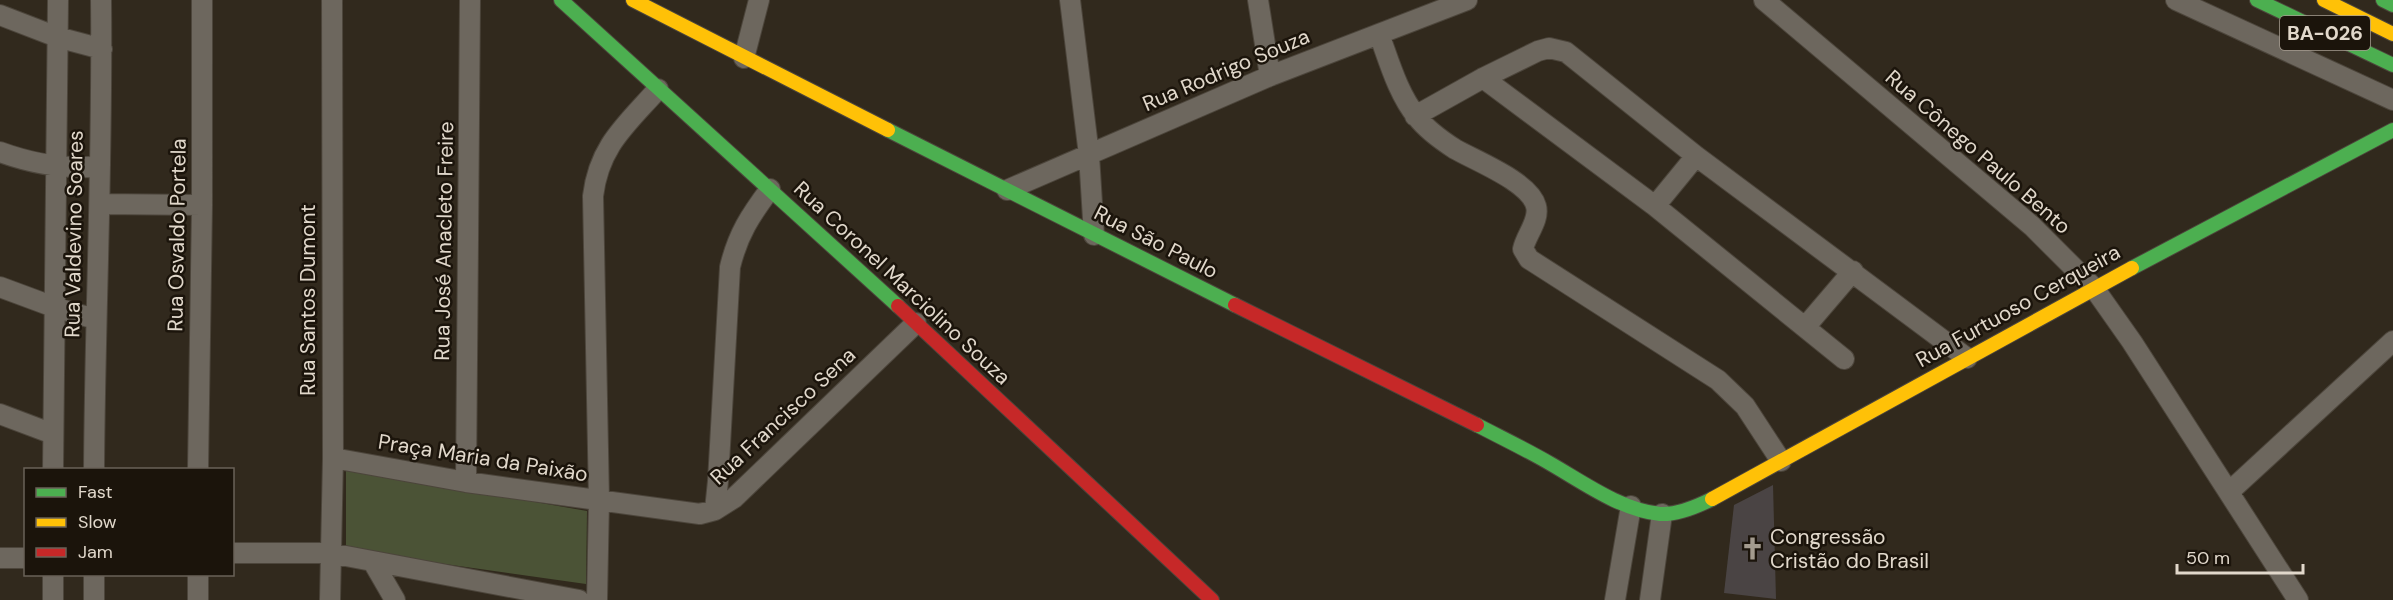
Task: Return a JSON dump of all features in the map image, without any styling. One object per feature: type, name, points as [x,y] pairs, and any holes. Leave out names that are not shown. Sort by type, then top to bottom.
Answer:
[{"type":"street","name":"Rua Valdevino Soares","points":[[53,468],[58,0]]},
{"type":"street","name":"Rua Valdevino Soares","points":[[94,468],[95,319],[100,204],[101,0]]},
{"type":"street","name":"Rua Osvaldo Portela","points":[[198,468],[202,0]]},
{"type":"street","name":"Rua Santos Dumont","points":[[330,600],[333,458],[332,0]]},
{"type":"street","name":"Rua José Anacleto Freire","points":[[466,482],[470,0]]},
{"type":"street","name":"Rua Coronel Marciolino Souza","points":[[561,0],[916,323],[1212,600]]},
{"type":"street","name":"Rua São Paulo","points":[[633,0],[1094,235],[1523,448],[1611,498],[1662,514]]},
{"type":"street","points":[[744,58],[759,0]]},
{"type":"street","points":[[1070,0],[1089,155],[1094,235]]},
{"type":"street","points":[[1258,0],[1269,76]]},
{"type":"street","name":"Rua Rodrigo Souza","points":[[1007,190],[1269,76],[1467,0]]},
{"type":"street","name":"Rua Cônego Paulo Bento","points":[[1764,0],[2032,226],[2094,288],[2298,600]]},
{"type":"street","points":[[2176,0],[2393,100]]},
{"type":"street","name":"BA-026","points":[[2257,0],[2393,66]]},
{"type":"street","name":"BA-026","points":[[2324,0],[2393,34]]},
{"type":"street","points":[[2383,0],[2393,5]]},
{"type":"street","points":[[0,15],[57,37],[102,49]]},
{"type":"street","points":[[1379,34],[1400,88],[1416,116],[1447,143],[1517,184],[1533,198],[1536,214],[1524,249],[1529,259],[1718,380],[1745,406],[1781,461]]},
{"type":"street","points":[[1416,116],[1483,78],[1538,51],[1558,48],[1575,58],[1696,156],[1967,358]]},
{"type":"street","points":[[1483,78],[1655,206],[1844,359]]},
{"type":"street","points":[[599,500],[593,196],[595,176],[600,160],[610,144],[658,89]]},
{"type":"street","name":"Rua Furtuoso Cerqueira","points":[[1662,514],[1699,506],[2094,288],[2393,130]]},
{"type":"street","points":[[0,152],[29,162],[56,166],[79,168],[100,166]]},
{"type":"street","points":[[1655,206],[1696,156]]},
{"type":"street","points":[[715,510],[730,267],[736,244],[745,224],[770,189]]},
{"type":"street","points":[[100,204],[202,205]]},
{"type":"street","points":[[1806,327],[1853,271]]},
{"type":"street","points":[[0,287],[54,308],[95,319]]},
{"type":"street","name":"Rua Francisco Sena","points":[[599,500],[686,514],[700,514],[715,510],[734,498],[751,483],[916,323]]},
{"type":"street","points":[[2229,492],[2393,341]]},
{"type":"street","points":[[0,414],[53,434]]},
{"type":"street","name":"Praça Maria da Paixão","points":[[333,458],[466,482],[599,500],[597,600]]},
{"type":"street","points":[[1615,600],[1631,506]]},
{"type":"street","points":[[1650,600],[1662,514]]},
{"type":"street","points":[[234,553],[330,553],[579,600]]},
{"type":"street","points":[[0,558],[24,558]]},
{"type":"street","points":[[373,562],[395,600]]},
{"type":"street","points":[[53,576],[53,600]]},
{"type":"street","points":[[94,576],[94,600]]},
{"type":"street","points":[[198,576],[198,600]]},
{"type":"green space","points":[[346,469],[587,511],[586,584],[346,550]]},
{"type":"building","name":"Congressão Cristão do Brasil","points":[[1773,485],[1776,599],[1724,593],[1734,505]]},
{"type":"traffic: fast","points":[[561,0],[898,306]]},
{"type":"traffic: fast","points":[[2257,0],[2393,65]]},
{"type":"traffic: fast","points":[[2383,0],[2393,5]]},
{"type":"traffic: fast","points":[[888,130],[1235,305]]},
{"type":"traffic: fast","points":[[2132,268],[2393,130]]},
{"type":"traffic: fast","points":[[1477,425],[1542,459],[1603,495],[1631,507],[1666,514],[1687,510],[1712,499]]},
{"type":"traffic: slow","points":[[633,0],[888,130]]},
{"type":"traffic: slow","points":[[2324,0],[2393,34]]},
{"type":"traffic: slow","points":[[1712,499],[2132,268]]},
{"type":"traffic: jam","points":[[1235,305],[1477,425]]},
{"type":"traffic: jam","points":[[898,306],[1212,600]]},
{"type":"place","name":"Congressão Cristão do Brasil","points":[[1752,549]]}]
